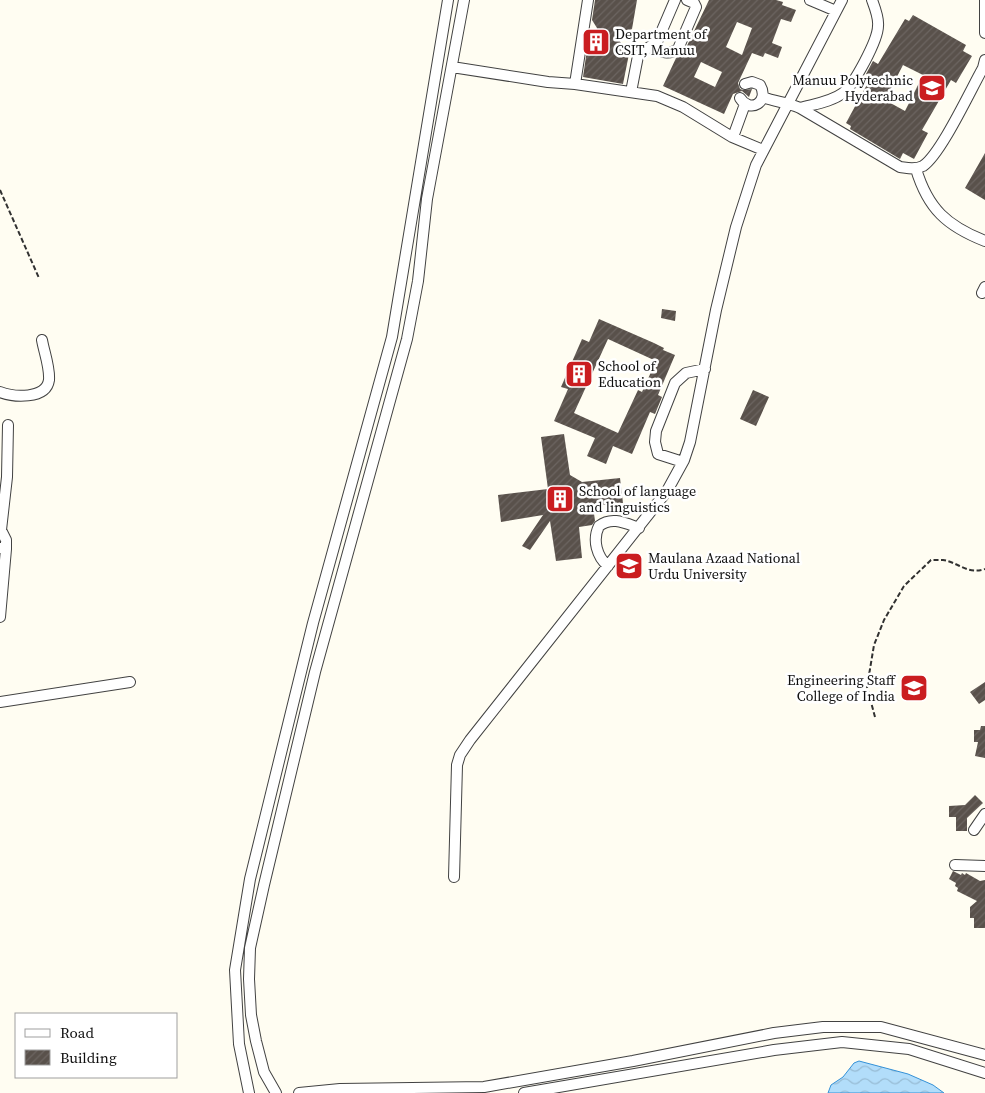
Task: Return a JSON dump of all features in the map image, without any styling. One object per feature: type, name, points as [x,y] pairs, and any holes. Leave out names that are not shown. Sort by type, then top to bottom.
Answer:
[{"type":"street","points":[[249,1093],[239,1044],[235,970],[250,879],[313,623],[392,337],[448,0]]},
{"type":"street","points":[[276,1093],[264,1072],[251,1015],[250,948],[315,672],[406,339],[418,282],[427,199],[464,0]]},
{"type":"street","points":[[575,84],[588,0]]},
{"type":"street","points":[[631,92],[638,56],[657,42],[674,0]]},
{"type":"street","points":[[652,47],[664,53],[673,52],[678,49],[696,7],[694,3],[687,0]]},
{"type":"street","points":[[810,0],[836,11]]},
{"type":"street","points":[[454,877],[455,782],[460,755],[639,528],[667,491],[683,462],[690,442],[716,310],[736,227],[756,166],[842,0]]},
{"type":"street","points":[[800,108],[834,99],[844,93],[850,86],[876,39],[878,25],[872,0]]},
{"type":"street","points":[[985,0],[985,32]]},
{"type":"street","points":[[763,97],[773,101],[790,103],[900,167],[916,169],[923,166],[937,151],[983,68],[985,60]]},
{"type":"street","points":[[452,67],[657,96],[672,101],[733,137],[763,150]]},
{"type":"street","points":[[745,84],[752,82],[760,85],[763,97]]},
{"type":"street","points":[[733,137],[742,101],[755,105],[763,97]]},
{"type":"street","points":[[916,169],[921,186],[946,221],[963,232],[985,240]]},
{"type":"street","points":[[0,392],[16,396],[30,395],[41,392],[48,385],[49,377],[42,340]]},
{"type":"street","points":[[683,462],[658,454],[655,442],[656,431],[677,380],[686,373],[705,369]]},
{"type":"street","points":[[0,617],[3,548],[6,540],[2,534],[1,526],[7,477],[8,425]]},
{"type":"street","points":[[608,566],[602,560],[595,541],[599,526],[615,521],[639,528]]},
{"type":"street","points":[[0,702],[130,682]]},
{"type":"street","points":[[974,830],[985,814]]},
{"type":"street","points":[[955,865],[985,866]]},
{"type":"street","points":[[299,1093],[340,1089],[484,1087],[633,1061],[774,1033],[823,1027],[881,1027],[985,1055]]},
{"type":"street","points":[[524,1093],[774,1050],[842,1042],[909,1049],[985,1073]]},
{"type":"path","points":[[0,190],[39,278]]},
{"type":"path","points":[[875,717],[867,687],[874,645],[884,620],[904,586],[931,560],[945,560],[959,568],[978,572],[985,570]]},
{"type":"water","points":[[859,1061],[908,1074],[933,1085],[944,1093],[828,1093],[831,1085],[843,1077],[854,1063]]},
{"type":"building","name":"Department of CSIT, Manuu","points":[[595,0],[637,0],[632,29],[616,36],[629,54],[623,84],[583,77],[588,43],[596,36],[597,28],[592,20]]},
{"type":"building","points":[[709,0],[776,0],[783,2],[782,5],[796,10],[791,22],[781,19],[772,43],[782,47],[778,58],[765,53],[763,57],[752,53],[738,83],[740,89],[752,89],[749,97],[742,91],[733,94],[724,114],[663,86],[676,58],[684,52]],"holes":[[[737,22],[752,28],[742,55],[726,47]],[[701,62],[722,72],[715,87],[694,77]]]},
{"type":"building","name":"Manuu Polytechnic Hyderabad","points":[[913,15],[966,45],[963,51],[972,56],[956,83],[951,80],[922,130],[928,133],[914,159],[903,153],[900,159],[850,129],[851,126],[846,123],[871,77],[866,74],[873,61],[878,64],[905,19],[909,21]],"holes":[[[903,65],[923,75],[905,111],[885,100]]]},
{"type":"building","points":[[985,153],[985,200],[965,188]]},
{"type":"building","points":[[662,309],[676,311],[675,321],[661,318]]},
{"type":"building","name":"School of Education","points":[[599,319],[654,343],[664,348],[663,350],[675,355],[658,395],[662,397],[655,414],[650,412],[632,454],[613,446],[606,464],[587,456],[595,438],[554,421],[568,389],[561,387],[582,339],[589,342]],"holes":[[[608,339],[656,361],[642,392],[638,390],[618,433],[574,413]]]},
{"type":"building","points":[[753,390],[769,397],[756,426],[740,419]]},
{"type":"building","name":"School of language and linguistics","points":[[564,434],[570,475],[582,482],[620,478],[623,503],[593,506],[595,521],[592,525],[579,527],[582,558],[556,561],[550,521],[530,550],[522,546],[543,515],[501,522],[498,495],[548,489],[541,437]]},
{"type":"building","points":[[985,682],[985,700],[979,704],[970,692]]},
{"type":"building","points":[[981,726],[985,726],[985,758],[975,756],[978,742],[974,742],[974,730],[980,730]]},
{"type":"building","points":[[975,795],[983,803],[967,818],[967,831],[956,831],[956,817],[949,817],[949,806],[965,805]]},
{"type":"building","points":[[953,871],[961,875],[966,873],[980,881],[985,880],[985,928],[974,928],[974,918],[970,918],[970,907],[977,901],[957,891],[956,883],[949,879]]},
{"type":"place","name":"Department of CSIT, Manuu","points":[[596,42]]},
{"type":"place","name":"Manuu Polytechnic Hyderabad","points":[[932,88]]},
{"type":"place","name":"School of Education","points":[[579,374]]},
{"type":"place","name":"School of language and linguistics","points":[[560,499]]},
{"type":"place","name":"Maulana Azaad National Urdu University","points":[[629,566]]},
{"type":"place","name":"Engineering Staff College of India","points":[[914,688]]}]
